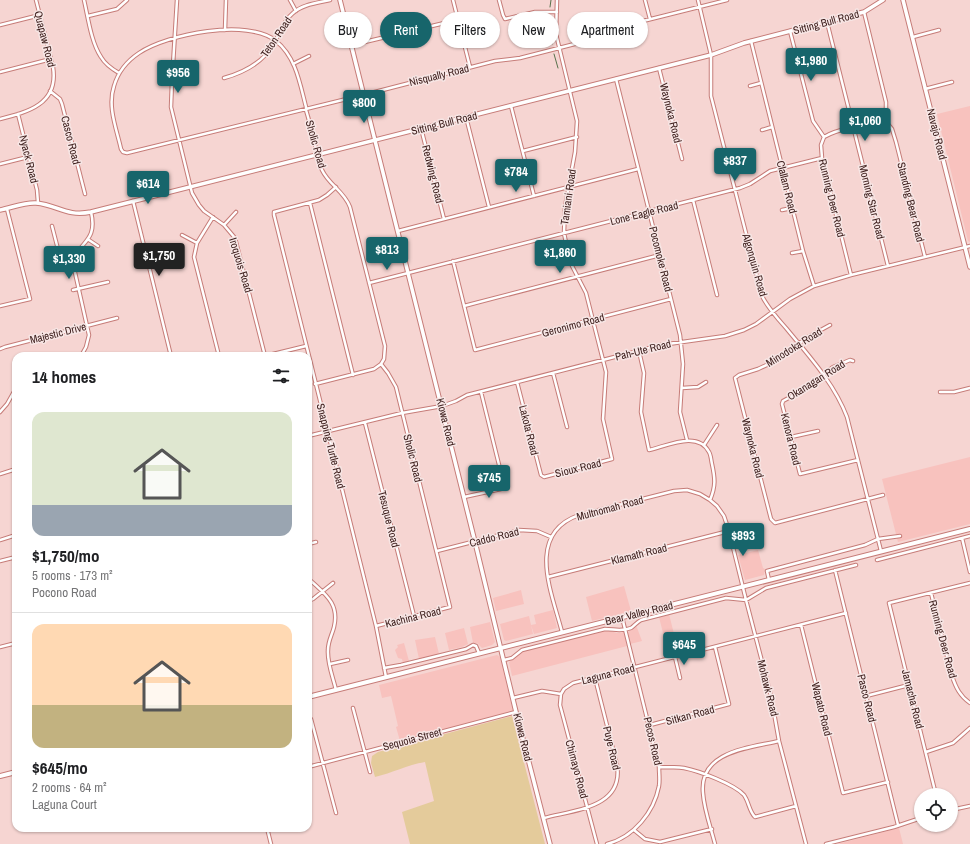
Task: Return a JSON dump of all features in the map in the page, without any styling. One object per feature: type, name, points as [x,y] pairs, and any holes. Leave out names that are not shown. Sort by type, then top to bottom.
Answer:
[{"type":"main road","name":"Bear Valley Road","points":[[312,696],[970,529]]},
{"type":"main road","points":[[0,776],[12,773]]},
{"type":"street","name":"Quapaw Road","points":[[0,119],[31,110],[37,106],[50,91],[54,72],[36,0]]},
{"type":"street","points":[[84,0],[94,41],[100,56],[110,67],[119,73]]},
{"type":"street","points":[[88,16],[117,9],[127,0]]},
{"type":"street","name":"Iroquois Road","points":[[177,0],[171,99],[173,117],[190,187],[199,205],[224,225],[235,238],[264,352]]},
{"type":"street","points":[[225,30],[226,0]]},
{"type":"street","points":[[290,0],[296,11]]},
{"type":"street","name":"Teton Road","points":[[224,78],[236,75],[254,66],[267,54],[285,22],[296,11],[307,6],[330,0]]},
{"type":"street","name":"Kiowa Road","points":[[340,0],[343,12]]},
{"type":"street","points":[[453,0],[455,12]]},
{"type":"street","points":[[499,0],[503,16],[505,19],[508,18]]},
{"type":"street","name":"Tamiani Road","points":[[557,0],[557,12]]},
{"type":"street","points":[[646,0],[650,19]]},
{"type":"street","name":"Algonquin Road","points":[[698,0],[711,55],[711,96],[762,296],[772,312],[823,374],[841,402],[847,417],[881,551]]},
{"type":"street","name":"Nisqually Road","points":[[127,153],[470,67],[520,58],[602,37],[620,28],[650,19],[727,0]]},
{"type":"street","name":"Sitting Bull Road","points":[[0,210],[31,203],[38,203],[73,214],[91,212],[711,55],[751,41],[864,12],[883,0]]},
{"type":"street","name":"Navajo Road","points":[[903,0],[970,267]]},
{"type":"street","points":[[790,31],[813,121],[824,137],[832,132],[871,122],[882,117],[886,108],[886,102],[864,12]]},
{"type":"street","points":[[0,25],[40,15]]},
{"type":"street","name":"Morning Star Road","points":[[827,22],[888,266]]},
{"type":"street","points":[[372,40],[440,24]]},
{"type":"street","name":"Sholic Road","points":[[127,153],[123,152],[122,149],[112,106],[112,92],[119,73],[129,61],[140,52],[156,44],[174,39],[203,32],[225,30],[256,31],[275,40],[284,49],[298,76],[323,171],[347,200],[350,207],[385,346],[384,358],[381,364],[396,387],[450,607]]},
{"type":"street","points":[[913,37],[939,30]]},
{"type":"street","name":"Clallam Road","points":[[751,41],[803,251],[814,286]]},
{"type":"street","name":"Kiowa Road","points":[[353,48],[476,542],[516,712],[550,844]]},
{"type":"street","points":[[465,48],[470,67]]},
{"type":"street","name":"Tamiani Road","points":[[559,48],[577,121],[577,137],[564,216],[564,233],[570,262],[586,294],[606,372],[603,419],[612,459]]},
{"type":"street","points":[[293,64],[309,56]]},
{"type":"street","points":[[0,72],[50,59]]},
{"type":"street","name":"Waynoka Road","points":[[659,68],[682,159]]},
{"type":"street","name":"Pocomoke Road","points":[[616,79],[671,299],[680,341],[683,364],[680,412],[687,440]]},
{"type":"street","points":[[926,89],[952,82]]},
{"type":"street","points":[[750,86],[761,83]]},
{"type":"street","name":"Casco Road","points":[[50,91],[60,99],[62,104],[85,194]]},
{"type":"street","points":[[512,106],[534,196]]},
{"type":"street","name":"Nyack Road","points":[[18,114],[37,190],[38,203]]},
{"type":"street","points":[[466,117],[489,207]]},
{"type":"street","name":"Standing Bear Road","points":[[882,117],[892,130],[896,142],[925,257]]},
{"type":"street","points":[[762,130],[772,127]]},
{"type":"street","name":"Redwing Road","points":[[421,128],[444,219]]},
{"type":"street","points":[[523,151],[577,137]]},
{"type":"street","name":"Running Deer Road","points":[[824,137],[821,146],[822,158],[851,275]]},
{"type":"street","points":[[0,164],[28,157]]},
{"type":"street","name":"Lone Eagle Road","points":[[369,283],[734,189],[750,184],[770,171],[822,158]]},
{"type":"street","points":[[398,231],[638,169]]},
{"type":"street","points":[[336,187],[327,196],[310,203],[353,375]]},
{"type":"street","points":[[692,200],[717,295]]},
{"type":"street","points":[[132,201],[170,352]]},
{"type":"street","name":"Snapping Turtle Road","points":[[307,352],[274,212],[310,203]]},
{"type":"street","points":[[782,210],[792,208]]},
{"type":"street","points":[[0,306],[30,299],[7,209]]},
{"type":"street","points":[[84,352],[89,335],[74,268],[74,260],[77,252],[89,240],[92,234],[93,225],[91,212]]},
{"type":"street","points":[[224,225],[236,212]]},
{"type":"street","points":[[213,217],[197,244],[194,257],[218,352]]},
{"type":"street","points":[[52,226],[60,257],[62,259],[74,260]]},
{"type":"street","points":[[182,235],[197,244]]},
{"type":"street","points":[[89,240],[98,246]]},
{"type":"street","name":"Pah-Ute Road","points":[[312,435],[402,413],[442,406],[467,395],[680,341],[726,336],[756,324],[790,299],[814,286],[851,275],[970,246]]},
{"type":"street","points":[[792,253],[803,251]]},
{"type":"street","points":[[453,262],[464,306],[660,256]]},
{"type":"street","points":[[73,290],[108,282]]},
{"type":"street","name":"Geronimo Road","points":[[464,306],[475,350],[671,299]]},
{"type":"street","name":"Majestic Drive","points":[[0,349],[117,318]]},
{"type":"street","name":"Minodoka Road","points":[[736,376],[771,363],[817,331],[830,325]]},
{"type":"street","points":[[281,352],[306,346]]},
{"type":"street","points":[[639,351],[644,373],[641,412],[649,450],[687,440],[696,440],[704,445],[709,452],[714,474],[715,489],[710,500]]},
{"type":"street","name":"Okanagan Road","points":[[782,404],[783,401],[803,390],[823,374],[843,362],[850,360],[853,361]]},
{"type":"street","points":[[315,384],[374,369],[381,364]]},
{"type":"street","name":"Snapping Turtle Road","points":[[312,371],[376,626],[386,677]]},
{"type":"street","points":[[553,373],[567,427]]},
{"type":"street","name":"Waynoka Road","points":[[736,376],[735,378],[771,519],[775,523],[868,499]]},
{"type":"street","name":"Lakota Road","points":[[517,382],[539,469],[541,475],[544,477]]},
{"type":"street","points":[[682,388],[698,387],[706,382]]},
{"type":"street","points":[[940,392],[954,392],[970,388]]},
{"type":"street","points":[[464,497],[501,488],[504,485],[481,392]]},
{"type":"street","points":[[0,412],[12,394]]},
{"type":"street","name":"Kenora Road","points":[[782,404],[800,474],[858,460]]},
{"type":"street","name":"Tesuque Road","points":[[365,422],[414,616]]},
{"type":"street","points":[[704,445],[717,425]]},
{"type":"street","points":[[791,438],[818,431]]},
{"type":"street","name":"Sioux Road","points":[[544,477],[612,459]]},
{"type":"street","points":[[0,474],[12,470]]},
{"type":"street","name":"Multnomah Road","points":[[551,537],[560,526],[572,518],[674,491],[687,490],[710,500],[717,506],[724,516],[730,531]]},
{"type":"street","points":[[868,499],[883,495]]},
{"type":"street","name":"Caddo Road","points":[[437,551],[519,530],[537,530],[551,537]]},
{"type":"street","name":"Klamath Road","points":[[548,577],[730,531]]},
{"type":"street","name":"Mohawk Road","points":[[730,531],[755,637],[776,715],[779,741],[806,844]]},
{"type":"street","points":[[769,580],[766,571],[865,545],[878,539],[900,536]]},
{"type":"street","points":[[877,560],[970,536]]},
{"type":"street","points":[[0,540],[12,537]]},
{"type":"street","points":[[551,537],[547,549],[546,562],[548,577],[562,632]]},
{"type":"street","points":[[962,538],[970,572]]},
{"type":"street","points":[[312,543],[316,542]]},
{"type":"street","points":[[0,561],[12,558]]},
{"type":"street","points":[[504,660],[512,658],[522,650],[605,628],[617,631],[633,627],[641,620],[726,598],[746,600],[761,589],[856,565]]},
{"type":"street","name":"Pasco Road","points":[[835,570],[898,825]]},
{"type":"street","points":[[312,581],[330,599],[335,613],[334,628],[329,638],[328,649],[336,690]]},
{"type":"street","points":[[312,598],[333,583]]},
{"type":"street","points":[[931,593],[970,583]]},
{"type":"street","name":"Running Deer Road","points":[[931,593],[952,676],[957,689],[963,698],[970,703]]},
{"type":"street","name":"Jamacha Road","points":[[931,593],[889,603],[934,788]]},
{"type":"street","name":"Kachina Road","points":[[376,626],[450,607]]},
{"type":"street","name":"Laguna Road","points":[[561,694],[564,689],[573,683],[846,613]]},
{"type":"street","name":"Pecos Road","points":[[607,844],[615,842],[634,830],[649,812],[659,785],[660,767],[622,617]]},
{"type":"street","name":"Wapato Road","points":[[801,625],[843,793],[888,782]]},
{"type":"street","points":[[0,647],[12,644]]},
{"type":"street","points":[[384,668],[466,649],[473,645],[476,646],[479,654]]},
{"type":"street","name":"Sitkan Road","points":[[650,725],[729,704],[715,647]]},
{"type":"street","points":[[675,657],[680,678]]},
{"type":"street","points":[[330,664],[348,660]]},
{"type":"street","name":"Puye Road","points":[[544,818],[596,805],[610,795],[617,781],[618,773],[595,678]]},
{"type":"street","points":[[866,696],[909,686]]},
{"type":"street","points":[[513,698],[542,691],[561,694]]},
{"type":"street","name":"Chimayo Road","points":[[561,694],[560,705],[597,844]]},
{"type":"street","points":[[354,708],[370,772]]},
{"type":"street","name":"Sequoia Street","points":[[312,766],[516,712]]},
{"type":"street","points":[[312,724],[336,814]]},
{"type":"street","points":[[926,752],[953,743],[970,728]]},
{"type":"street","points":[[715,844],[703,795],[705,775],[712,764],[722,756],[779,741]]},
{"type":"street","points":[[660,767],[686,768],[732,785],[744,795],[752,814],[755,817],[796,806]]},
{"type":"street","points":[[958,809],[970,806]]},
{"type":"street","points":[[826,844],[894,827],[914,820]]},
{"type":"street","points":[[634,830],[645,840],[660,842],[712,829]]},
{"type":"street","points":[[268,832],[271,844]]},
{"type":"shaded area","points":[[970,106],[970,242],[968,241],[937,114]]},
{"type":"shaded area","points":[[970,457],[970,524],[898,542],[882,479]]},
{"type":"shaded area","points":[[758,550],[763,568],[765,569],[764,575],[745,580],[738,555]]},
{"type":"shaded area","points":[[624,586],[631,611],[592,621],[586,597]]},
{"type":"shaded area","points":[[521,590],[524,604],[496,611],[493,598]]},
{"type":"shaded area","points":[[553,610],[557,628],[534,634],[531,625],[536,624],[534,615]]},
{"type":"shaded area","points":[[669,614],[674,634],[664,637],[659,617]]},
{"type":"shaded area","points":[[529,616],[533,634],[506,641],[504,640],[500,624]]},
{"type":"shaded area","points":[[490,622],[495,642],[492,645],[482,648],[477,643],[473,643],[470,627]]},
{"type":"shaded area","points":[[636,625],[642,641],[630,644],[628,632]]},
{"type":"shaded area","points":[[464,628],[468,644],[449,650],[445,633]]},
{"type":"shaded area","points":[[607,630],[617,633],[624,632],[627,646],[512,676],[509,662],[523,651]]},
{"type":"shaded area","points":[[435,637],[439,654],[419,659],[415,640]]},
{"type":"shaded area","points":[[404,643],[409,661],[403,663],[402,659],[398,658],[395,650],[398,647],[397,645]]},
{"type":"shaded area","points":[[497,655],[500,657],[513,711],[400,741],[391,696],[382,698],[379,685]]},
{"type":"shaded area","points":[[512,716],[545,844],[410,844],[402,812],[434,801],[425,762],[375,777],[371,763],[372,756],[378,752]]},
{"type":"shaded area","points":[[899,828],[903,844],[837,844],[849,841]]},
{"type":"waterway","points":[[550,7],[551,0]]},
{"type":"waterway","points":[[554,54],[558,68]]}]
